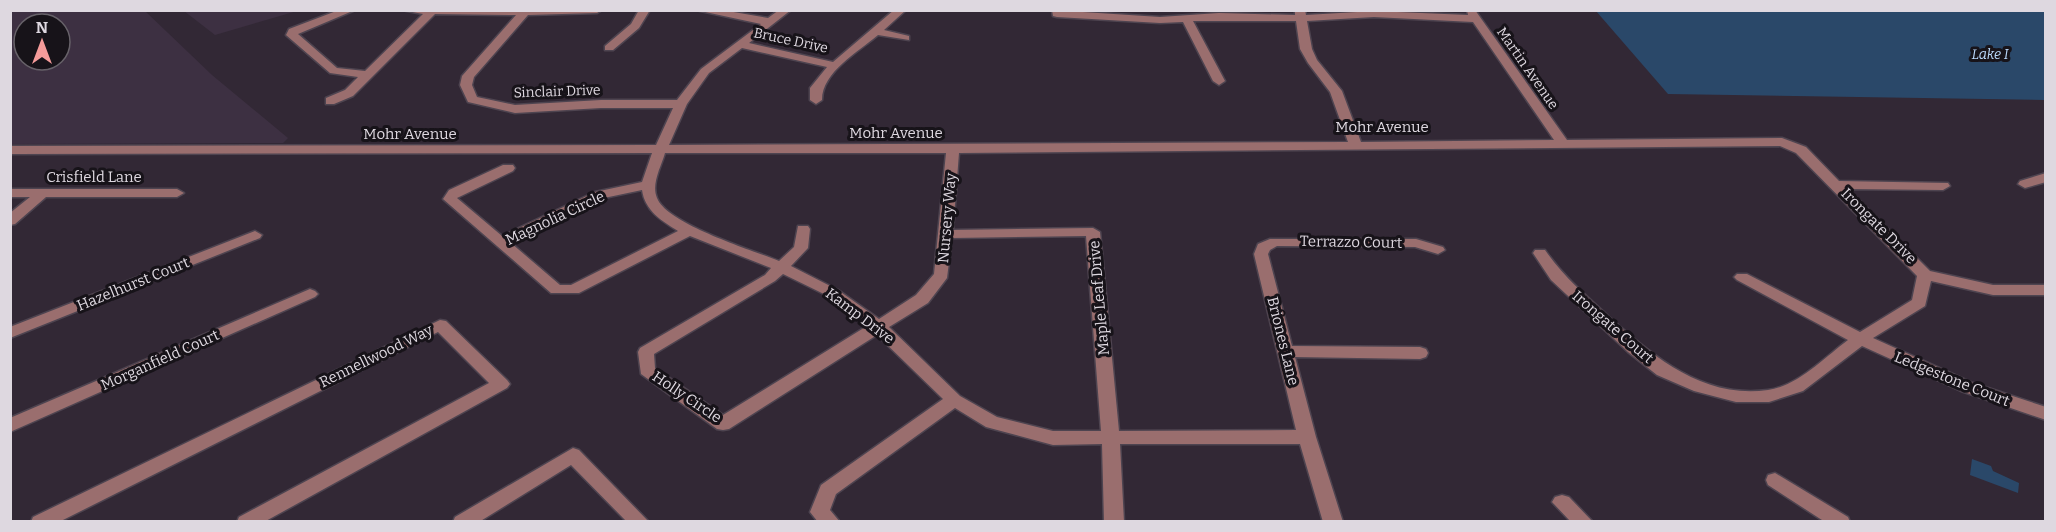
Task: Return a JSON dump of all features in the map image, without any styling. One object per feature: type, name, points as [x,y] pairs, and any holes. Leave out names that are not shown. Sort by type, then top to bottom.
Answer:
[{"type":"street","points":[[350,10],[301,26],[293,31],[292,35],[334,71],[368,75]]},
{"type":"street","points":[[407,10],[524,13],[597,10]]},
{"type":"street","points":[[609,48],[635,26],[645,10]]},
{"type":"street","points":[[701,10],[770,22]]},
{"type":"street","points":[[648,185],[660,150],[681,104],[705,71],[786,10]]},
{"type":"street","points":[[816,100],[816,88],[836,66],[901,10]]},
{"type":"street","points":[[330,102],[349,93],[431,12]]},
{"type":"street","points":[[1057,12],[1187,19],[1300,14],[1472,15]]},
{"type":"street","name":"Sinclair Drive","points":[[524,13],[468,76],[466,85],[472,99],[515,109],[681,104]]},
{"type":"street","points":[[1300,14],[1306,49],[1311,61],[1336,91],[1355,144]]},
{"type":"street","name":"Martin Avenue","points":[[1472,15],[1562,142]]},
{"type":"street","points":[[1187,19],[1219,81]]},
{"type":"street","points":[[878,32],[905,38]]},
{"type":"street","name":"Bruce Drive","points":[[739,44],[836,66]]},
{"type":"street","name":"Mohr Avenue","points":[[10,150],[953,149],[1562,142],[1782,142]]},
{"type":"street","name":"Irongate Drive","points":[[1782,142],[1801,150],[1925,275],[1919,302],[1860,339]]},
{"type":"street","name":"Nursery Way","points":[[878,326],[922,299],[942,275],[953,149]]},
{"type":"street","points":[[500,243],[450,199],[454,193],[508,168]]},
{"type":"street","points":[[2025,184],[2046,177]]},
{"type":"street","name":"Kamp Drive","points":[[648,185],[650,199],[661,214],[689,231],[782,267],[833,293],[878,326],[954,400],[992,422],[1053,438],[1307,437]]},
{"type":"street","name":"Magnolia Circle","points":[[648,185],[600,195],[500,243],[556,290],[565,292],[574,290],[689,231]]},
{"type":"street","points":[[1838,185],[1943,186]]},
{"type":"street","name":"Crisfield Lane","points":[[10,193],[177,193]]},
{"type":"street","points":[[10,221],[43,193]]},
{"type":"street","points":[[782,267],[801,248],[803,229]]},
{"type":"street","name":"Maple Leaf Drive","points":[[946,234],[1093,232],[1111,439]]},
{"type":"street","name":"Hazelhurst Court","points":[[10,333],[255,234]]},
{"type":"street","name":"Terrazzo Court","points":[[1263,246],[1275,242],[1416,243],[1438,250]]},
{"type":"street","name":"Briones Lane","points":[[1263,246],[1261,254],[1307,437],[1333,522]]},
{"type":"street","name":"Irongate Court","points":[[1540,253],[1556,277],[1634,348],[1664,371],[1694,385],[1736,396],[1769,396],[1797,387],[1860,339]]},
{"type":"street","name":"Holly Circle","points":[[782,267],[770,278],[646,352],[647,370],[723,424],[878,326]]},
{"type":"street","points":[[1925,275],[1993,290],[2046,290]]},
{"type":"street","name":"Ledgestone Court","points":[[1742,277],[1934,375],[2005,403],[2046,414]]},
{"type":"street","name":"Morganfield Court","points":[[10,426],[310,294]]},
{"type":"street","name":"Rennellwood Way","points":[[40,522],[440,325],[501,384],[246,522]]},
{"type":"street","points":[[1287,351],[1420,353]]},
{"type":"street","points":[[831,522],[820,512],[828,490],[954,400]]},
{"type":"street","points":[[1111,439],[1114,522]]},
{"type":"street","points":[[462,522],[573,455],[640,522]]},
{"type":"street","points":[[1775,480],[1841,522]]},
{"type":"street","points":[[1562,502],[1584,522]]},
{"type":"shaded area","points":[[11,10],[145,11],[212,75],[288,138],[283,143],[11,144]]},
{"type":"shaded area","points":[[184,11],[297,11],[215,35]]},
{"type":"water","name":"Lake I","points":[[1596,11],[2045,11],[2045,100],[1668,94]]},
{"type":"water","points":[[1972,459],[1991,466],[1993,471],[2019,483],[2018,493],[1970,475]]}]
